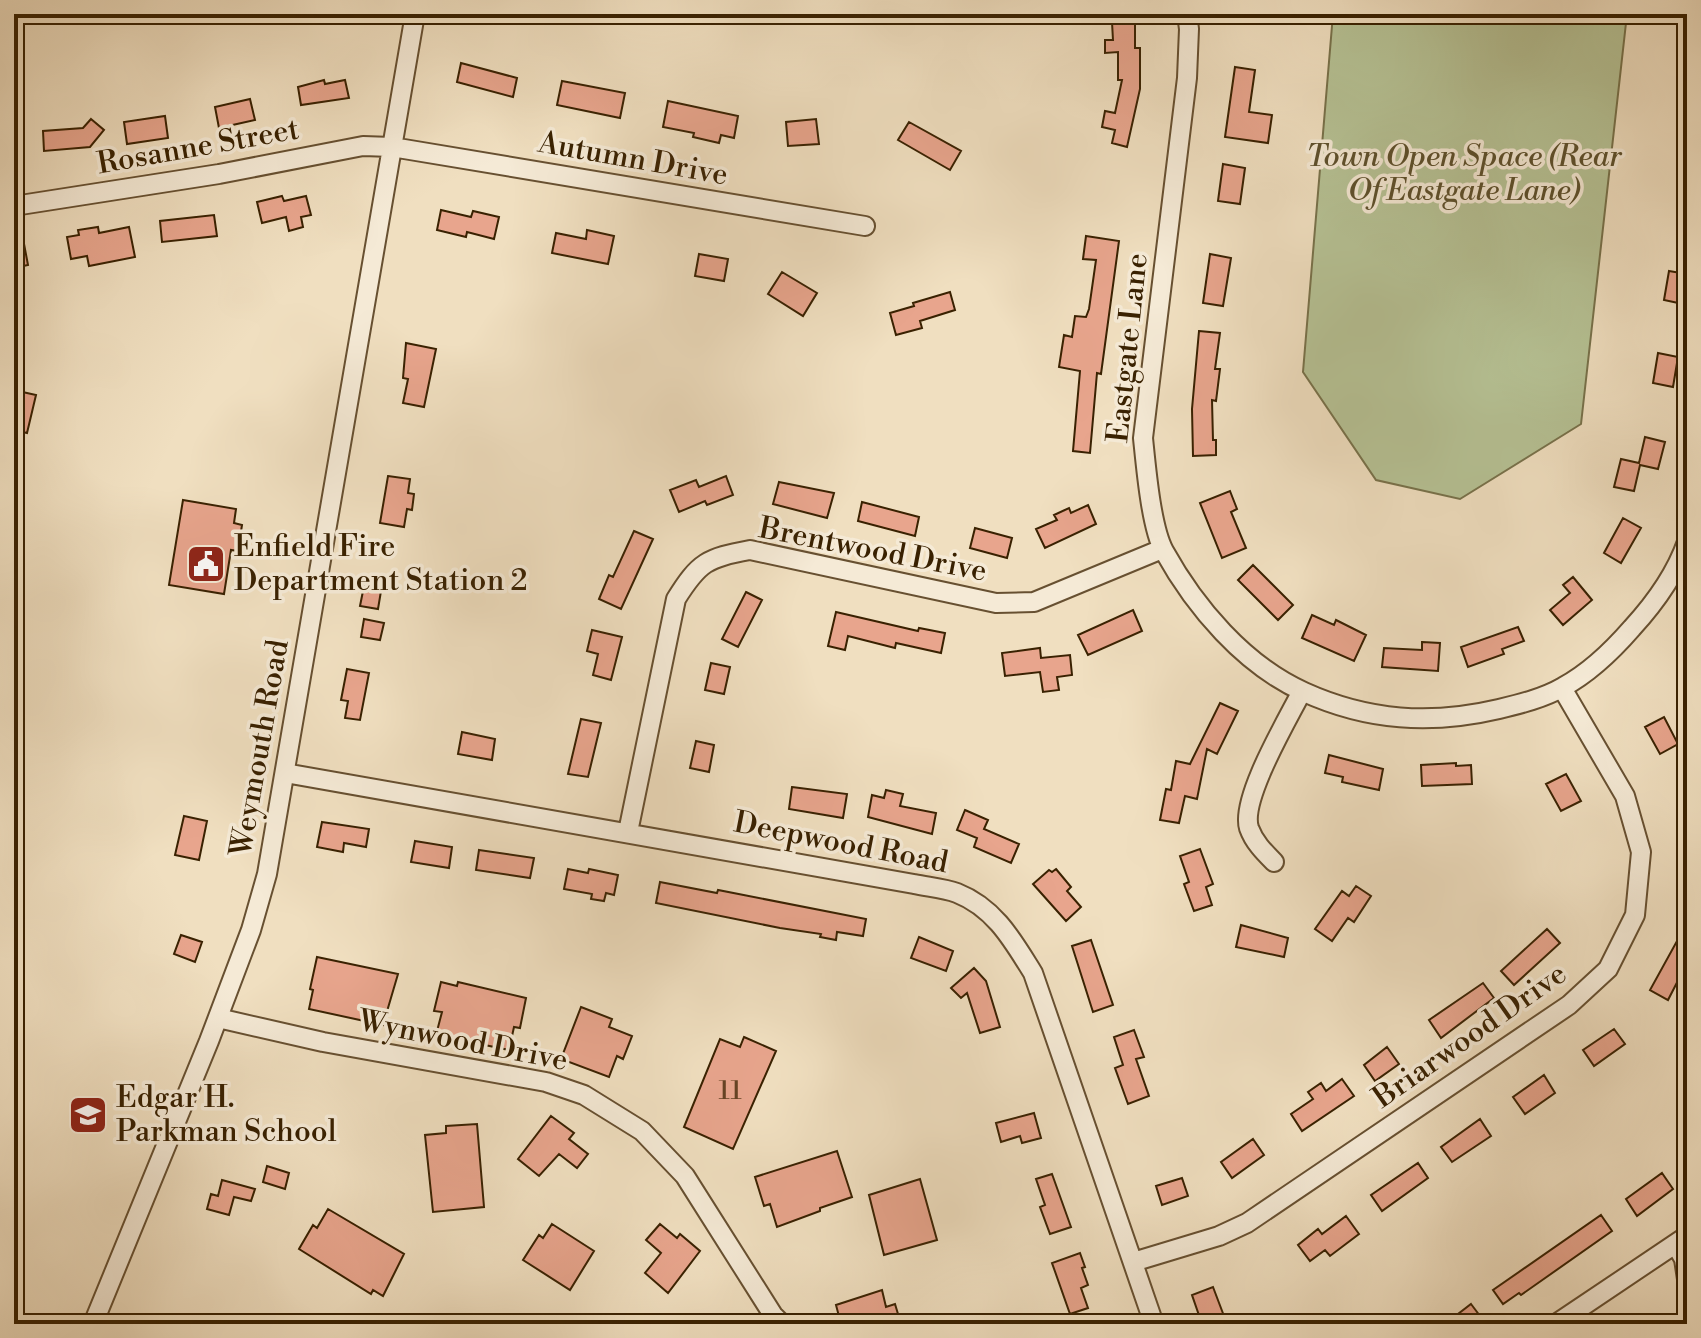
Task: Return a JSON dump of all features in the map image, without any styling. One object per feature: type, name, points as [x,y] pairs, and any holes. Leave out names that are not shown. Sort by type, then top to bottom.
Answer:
[{"type":"street","name":"Weymouth Road","points":[[93,1324],[218,1018],[251,930],[267,874],[415,14]]},
{"type":"street","name":"Eastgate Lane","points":[[1187,14],[1187,78],[1143,438],[1148,486],[1162,549],[1220,630],[1258,664],[1302,691],[1352,709],[1410,720],[1461,718],[1517,705],[1562,688],[1609,654],[1649,609],[1682,556],[1687,542]]},
{"type":"street","name":"Rosanne Street","points":[[14,206],[219,174],[363,146],[392,147]]},
{"type":"street","name":"Autumn Drive","points":[[392,147],[865,226]]},
{"type":"street","name":"Brentwood Drive","points":[[628,832],[676,599],[692,574],[717,556],[750,550],[996,603],[1034,602],[1162,549]]},
{"type":"street","name":"Briarwood Drive","points":[[1133,1262],[1219,1236],[1247,1223],[1569,1005],[1608,969],[1635,915],[1641,852],[1625,796],[1562,688]]},
{"type":"street","points":[[1274,862],[1255,842],[1248,824],[1256,781],[1302,691]]},
{"type":"street","name":"Deepwood Road","points":[[285,773],[957,893],[981,907],[1002,925],[1033,973],[1154,1324]]},
{"type":"street","name":"Wynwood Drive","points":[[218,1018],[323,1042],[546,1082],[584,1095],[642,1131],[685,1176],[773,1315],[782,1324]]},
{"type":"street","points":[[1556,1324],[1682,1240],[1687,1279]]},
{"type":"street","points":[[1686,1324],[1687,1315]]},
{"type":"green space","name":"Town Open Space (Rear Of Eastgate Lane)","points":[[1333,14],[1627,14],[1581,424],[1460,499],[1376,480],[1303,372]]},
{"type":"building","points":[[1112,22],[1135,22],[1135,48],[1140,48],[1140,89],[1127,147],[1112,143],[1115,130],[1102,127],[1105,111],[1115,113],[1122,80],[1118,80],[1118,52],[1105,53],[1105,40],[1113,40]]},
{"type":"building","points":[[461,63],[517,78],[513,97],[457,82]]},
{"type":"building","points":[[1235,67],[1255,70],[1249,112],[1272,115],[1268,143],[1225,137]]},
{"type":"building","points":[[324,80],[325,84],[345,80],[349,98],[301,105],[298,87]]},
{"type":"building","points":[[562,81],[625,93],[620,118],[557,105]]},
{"type":"building","points":[[250,99],[255,120],[219,128],[215,107]]},
{"type":"building","points":[[668,101],[738,116],[734,138],[721,135],[719,143],[693,137],[694,133],[663,127]]},
{"type":"building","points":[[165,116],[168,138],[127,144],[124,122]]},
{"type":"building","points":[[91,119],[104,130],[90,147],[44,151],[43,131],[83,128]]},
{"type":"building","points":[[816,119],[819,144],[788,146],[786,122]]},
{"type":"building","points":[[909,122],[961,151],[950,170],[898,140]]},
{"type":"building","points":[[1223,164],[1245,168],[1240,204],[1218,201]]},
{"type":"building","points":[[282,196],[284,201],[306,196],[311,215],[301,217],[303,227],[289,231],[286,217],[262,223],[257,202]]},
{"type":"building","points":[[441,210],[471,217],[473,211],[499,217],[494,239],[467,232],[466,237],[437,230]]},
{"type":"building","points":[[214,215],[217,236],[162,242],[160,221]]},
{"type":"building","points":[[98,227],[99,233],[129,227],[135,257],[89,266],[87,256],[71,259],[67,237],[79,235],[78,230]]},
{"type":"building","points":[[21,228],[28,265],[14,268],[14,229]]},
{"type":"building","points":[[587,230],[614,236],[608,264],[552,253],[556,233],[586,239]]},
{"type":"building","points":[[1086,236],[1119,241],[1101,374],[1097,373],[1090,453],[1073,451],[1080,371],[1059,367],[1064,335],[1072,337],[1075,316],[1086,317],[1089,309],[1096,260],[1083,259]]},
{"type":"building","points":[[699,254],[728,259],[724,281],[695,276]]},
{"type":"building","points":[[1210,254],[1231,258],[1223,306],[1203,303]]},
{"type":"building","points":[[1669,271],[1687,274],[1683,304],[1664,300]]},
{"type":"building","points":[[782,272],[817,293],[803,316],[768,294]]},
{"type":"building","points":[[950,292],[955,310],[920,321],[922,328],[896,335],[890,313]]},
{"type":"building","points":[[1199,331],[1220,333],[1215,369],[1220,369],[1216,401],[1212,400],[1216,455],[1193,456],[1192,409]]},
{"type":"building","points":[[406,343],[436,349],[424,407],[403,403],[408,379],[403,378]]},
{"type":"building","points":[[1658,353],[1678,357],[1673,387],[1653,383]]},
{"type":"building","points":[[18,391],[36,395],[27,433],[14,430],[14,406]]},
{"type":"building","points":[[1645,437],[1665,442],[1658,469],[1640,465],[1634,491],[1614,487],[1621,459],[1639,463]]},
{"type":"building","points":[[388,476],[410,479],[408,493],[414,494],[412,510],[407,509],[404,527],[380,523]]},
{"type":"building","points":[[726,476],[733,495],[707,505],[705,501],[679,512],[670,490],[696,480],[699,487]]},
{"type":"building","points":[[779,482],[834,493],[827,518],[773,504]]},
{"type":"building","points":[[1230,491],[1237,509],[1231,512],[1246,548],[1222,558],[1200,503]]},
{"type":"building","points":[[183,500],[236,509],[234,523],[242,525],[238,551],[231,550],[224,594],[169,585]]},
{"type":"building","points":[[862,502],[919,517],[915,536],[858,521]]},
{"type":"building","points":[[1088,505],[1096,524],[1045,548],[1036,529],[1057,520],[1054,515],[1069,508],[1071,513]]},
{"type":"building","points":[[1623,518],[1641,528],[1621,563],[1604,553]]},
{"type":"building","points":[[975,528],[1012,538],[1007,558],[970,548]]},
{"type":"building","points":[[634,531],[653,539],[621,609],[599,599]]},
{"type":"building","points":[[1253,565],[1293,605],[1278,620],[1238,580]]},
{"type":"building","points":[[366,576],[383,579],[378,609],[360,606]]},
{"type":"building","points":[[1573,577],[1592,600],[1563,625],[1550,610],[1570,593],[1563,585]]},
{"type":"building","points":[[746,592],[762,600],[738,647],[722,639]]},
{"type":"building","points":[[1133,610],[1142,631],[1088,655],[1078,635]]},
{"type":"building","points":[[836,612],[918,631],[919,628],[945,633],[941,653],[896,643],[895,648],[848,636],[845,650],[828,646]]},
{"type":"building","points":[[1312,615],[1334,625],[1336,620],[1366,635],[1354,661],[1302,638]]},
{"type":"building","points":[[364,619],[384,623],[380,640],[361,637]]},
{"type":"building","points":[[1518,627],[1524,641],[1502,649],[1504,654],[1468,667],[1461,647]]},
{"type":"building","points":[[592,630],[622,637],[611,680],[593,675],[598,654],[587,651]]},
{"type":"building","points":[[1422,642],[1440,643],[1438,671],[1382,667],[1384,648],[1422,650]]},
{"type":"building","points":[[1040,648],[1041,658],[1070,655],[1072,675],[1057,677],[1059,690],[1043,692],[1040,672],[1005,676],[1002,653]]},
{"type":"building","points":[[711,663],[730,667],[724,694],[705,690]]},
{"type":"building","points":[[347,669],[369,673],[360,720],[345,718],[348,701],[341,700]]},
{"type":"building","points":[[1220,703],[1238,711],[1217,754],[1207,749],[1197,799],[1185,796],[1179,823],[1160,820],[1166,789],[1171,790],[1176,761],[1190,764]]},
{"type":"building","points":[[1664,717],[1678,744],[1660,754],[1645,727]]},
{"type":"building","points":[[581,719],[601,723],[588,777],[568,774]]},
{"type":"building","points":[[462,732],[495,739],[492,760],[458,754]]},
{"type":"building","points":[[696,741],[714,745],[709,772],[690,768]]},
{"type":"building","points":[[1329,755],[1383,769],[1379,790],[1342,782],[1343,777],[1325,773]]},
{"type":"building","points":[[1456,763],[1456,766],[1471,765],[1472,784],[1422,786],[1421,765]]},
{"type":"building","points":[[1566,774],[1581,801],[1561,811],[1546,784]]},
{"type":"building","points":[[792,787],[847,794],[843,818],[789,809]]},
{"type":"building","points":[[886,790],[903,794],[900,806],[936,813],[932,834],[868,817],[872,795],[884,798]]},
{"type":"building","points":[[965,810],[988,820],[984,829],[1019,844],[1011,863],[974,847],[977,838],[957,830]]},
{"type":"building","points":[[184,816],[207,821],[199,860],[175,855]]},
{"type":"building","points":[[322,822],[369,829],[366,847],[344,843],[343,852],[317,847]]},
{"type":"building","points":[[415,841],[452,847],[449,868],[411,862]]},
{"type":"building","points":[[1200,849],[1213,884],[1206,887],[1212,905],[1194,911],[1184,884],[1189,882],[1180,856]]},
{"type":"building","points":[[479,850],[534,858],[530,878],[476,870]]},
{"type":"building","points":[[568,869],[588,873],[589,869],[618,875],[614,895],[606,893],[604,901],[591,899],[592,894],[564,889]]},
{"type":"building","points":[[1056,869],[1071,887],[1067,891],[1081,907],[1066,921],[1033,884],[1049,870],[1052,872]]},
{"type":"building","points":[[660,882],[866,919],[863,936],[837,932],[836,940],[820,937],[821,934],[656,903]]},
{"type":"building","points":[[1356,886],[1371,896],[1354,922],[1348,918],[1332,941],[1315,929],[1342,891],[1349,896]]},
{"type":"building","points":[[1241,925],[1288,938],[1284,957],[1236,947]]},
{"type":"building","points":[[1547,929],[1560,943],[1514,985],[1501,971]]},
{"type":"building","points":[[181,935],[202,942],[195,962],[174,954]]},
{"type":"building","points":[[919,937],[953,951],[946,971],[911,958]]},
{"type":"building","points":[[1091,940],[1113,1005],[1093,1012],[1072,946]]},
{"type":"building","points":[[1677,941],[1687,946],[1687,963],[1668,1000],[1650,990]]},
{"type":"building","points":[[317,957],[398,974],[383,1025],[309,1009]]},
{"type":"building","points":[[974,968],[986,981],[1000,1027],[980,1033],[967,993],[961,998],[951,988]]},
{"type":"building","points":[[441,982],[457,986],[458,982],[526,998],[520,1028],[514,1027],[509,1050],[436,1035],[442,1012],[434,1011]]},
{"type":"building","points":[[1483,983],[1494,998],[1441,1038],[1429,1020]]},
{"type":"building","points":[[581,1007],[612,1019],[609,1027],[632,1036],[623,1059],[617,1056],[609,1077],[561,1059]]},
{"type":"building","points":[[1614,1029],[1625,1044],[1594,1066],[1583,1050]]},
{"type":"building","points":[[1134,1030],[1144,1057],[1136,1059],[1149,1096],[1128,1104],[1115,1068],[1123,1065],[1114,1037]]},
{"type":"building","points":[[744,1037],[776,1051],[733,1149],[684,1127],[720,1039],[740,1047]]},
{"type":"building","points":[[1387,1047],[1399,1064],[1375,1081],[1364,1065]]},
{"type":"building","points":[[1544,1075],[1555,1093],[1525,1114],[1513,1097]]},
{"type":"building","points":[[1342,1079],[1354,1096],[1302,1131],[1291,1114],[1313,1099],[1308,1092],[1321,1083],[1326,1091]]},
{"type":"building","points":[[1034,1113],[1041,1138],[1022,1143],[1020,1136],[1001,1142],[996,1123]]},
{"type":"building","points":[[551,1116],[574,1133],[569,1139],[588,1154],[577,1168],[559,1154],[539,1176],[518,1159]]},
{"type":"building","points":[[1480,1119],[1491,1136],[1452,1162],[1441,1147]]},
{"type":"building","points":[[477,1124],[484,1207],[433,1212],[425,1135],[446,1133],[446,1126]]},
{"type":"building","points":[[1253,1139],[1264,1155],[1232,1178],[1221,1162]]},
{"type":"building","points":[[837,1151],[852,1197],[777,1227],[770,1204],[764,1206],[755,1177]]},
{"type":"building","points":[[1418,1163],[1428,1178],[1382,1211],[1371,1195]]},
{"type":"building","points":[[267,1166],[289,1173],[285,1189],[263,1182]]},
{"type":"building","points":[[1662,1173],[1673,1189],[1637,1216],[1626,1199]]},
{"type":"building","points":[[1052,1174],[1071,1227],[1050,1234],[1040,1207],[1045,1205],[1036,1179]]},
{"type":"building","points":[[1182,1178],[1188,1196],[1162,1205],[1156,1186]]},
{"type":"building","points":[[920,1179],[937,1240],[884,1255],[869,1195]]},
{"type":"building","points":[[222,1180],[255,1189],[251,1201],[234,1197],[229,1215],[207,1209],[211,1194],[218,1196]]},
{"type":"building","points":[[328,1209],[404,1254],[383,1296],[373,1290],[371,1294],[299,1249],[313,1225],[317,1228]]},
{"type":"building","points":[[1601,1215],[1612,1231],[1521,1295],[1519,1293],[1503,1304],[1493,1290]]},
{"type":"building","points":[[1346,1216],[1359,1234],[1330,1256],[1325,1250],[1310,1261],[1298,1245],[1318,1229],[1322,1234]]},
{"type":"building","points":[[552,1224],[594,1251],[570,1290],[523,1260],[539,1235],[543,1238]]},
{"type":"building","points":[[660,1224],[677,1238],[680,1234],[700,1251],[668,1293],[645,1273],[661,1253],[646,1240]]},
{"type":"building","points":[[1080,1253],[1088,1285],[1081,1288],[1088,1308],[1070,1314],[1052,1263]]},
{"type":"building","points":[[1213,1287],[1227,1324],[1207,1324],[1205,1319],[1201,1321],[1192,1295]]},
{"type":"building","points":[[882,1290],[886,1307],[895,1304],[901,1324],[841,1324],[836,1305]]},
{"type":"building","points":[[1471,1304],[1486,1324],[1445,1324]]},
{"type":"place","name":"Enfield Fire Department Station 2","points":[[206,564]]},
{"type":"place","name":"Edgar H. Parkman School","points":[[88,1115]]}]
